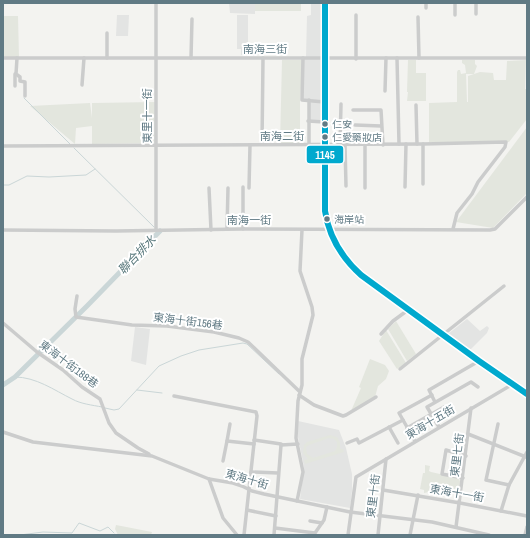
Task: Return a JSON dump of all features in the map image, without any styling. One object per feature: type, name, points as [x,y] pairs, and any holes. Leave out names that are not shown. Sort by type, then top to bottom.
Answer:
[{"type":"main road","points":[[325,3],[325,211],[329,230],[339,252],[353,268],[408,310],[527,394]]},
{"type":"street","name":"東里十一街","points":[[156,3],[156,230]]},
{"type":"street","points":[[426,3],[426,8]]},
{"type":"street","points":[[455,3],[455,15]]},
{"type":"street","points":[[476,3],[476,14]]},
{"type":"street","points":[[356,15],[356,59]]},
{"type":"street","points":[[418,17],[419,58]]},
{"type":"street","points":[[191,58],[192,19]]},
{"type":"street","points":[[106,33],[107,58]]},
{"type":"street","name":"南海三街","points":[[3,58],[527,58]]},
{"type":"street","points":[[15,86],[16,58]]},
{"type":"street","points":[[16,58],[16,74],[20,77],[20,81],[25,82],[25,96]]},
{"type":"street","points":[[82,85],[84,58]]},
{"type":"street","points":[[262,144],[263,58]]},
{"type":"street","points":[[303,58],[302,100],[324,102]]},
{"type":"street","points":[[385,91],[386,58]]},
{"type":"street","points":[[396,58],[399,144]]},
{"type":"street","points":[[309,100],[309,145]]},
{"type":"street","points":[[341,104],[346,186]]},
{"type":"street","points":[[416,105],[418,144]]},
{"type":"street","points":[[353,110],[381,110],[383,145]]},
{"type":"street","points":[[308,121],[324,122]]},
{"type":"street","points":[[355,125],[382,126]]},
{"type":"street","name":"南海二街","points":[[3,146],[262,144],[383,145],[506,142],[505,147],[478,182],[472,194],[457,213],[453,229]]},
{"type":"street","points":[[405,187],[406,144]]},
{"type":"street","points":[[423,144],[423,184]]},
{"type":"street","points":[[249,188],[250,145]]},
{"type":"street","points":[[365,145],[365,188]]},
{"type":"street","points":[[242,229],[243,187]]},
{"type":"street","points":[[209,188],[211,230]]},
{"type":"street","points":[[227,229],[228,188]]},
{"type":"street","name":"南海一街","points":[[3,230],[116,231],[227,229],[495,229],[526,197]]},
{"type":"street","points":[[297,501],[303,472],[296,424],[302,376],[302,359],[313,311],[300,271],[302,230]]},
{"type":"street","points":[[400,368],[504,286]]},
{"type":"street","name":"東海十街156巷","points":[[77,296],[75,309],[76,317],[132,325],[167,326],[214,332],[248,342],[299,393]]},
{"type":"street","points":[[381,334],[392,321],[408,310]]},
{"type":"street","name":"東海十街188巷","points":[[3,322],[82,387],[97,396],[104,407],[109,423],[116,433],[152,456]]},
{"type":"street","points":[[435,402],[428,390],[479,361]]},
{"type":"street","points":[[439,427],[427,407],[471,382],[478,387]]},
{"type":"street","name":"東海十五街","points":[[350,512],[356,477],[513,384]]},
{"type":"street","points":[[299,393],[314,405],[343,416],[376,397]]},
{"type":"street","points":[[415,442],[399,413],[432,395]]},
{"type":"street","points":[[174,396],[255,411],[257,416],[244,535]]},
{"type":"street","points":[[407,428],[444,407]]},
{"type":"street","name":"東里七街","points":[[456,527],[471,408]]},
{"type":"street","points":[[347,443],[357,439],[359,443],[403,420]]},
{"type":"street","points":[[223,461],[230,424]]},
{"type":"street","points":[[498,424],[495,444],[486,480],[509,485]]},
{"type":"street","points":[[389,427],[398,443]]},
{"type":"street","name":"東海十街","points":[[3,432],[33,442],[152,456],[208,479],[233,483],[249,490],[276,497],[350,512],[456,527],[489,535]]},
{"type":"street","points":[[468,434],[526,457]]},
{"type":"street","points":[[228,441],[280,444],[281,446],[298,444]]},
{"type":"street","points":[[274,535],[281,446]]},
{"type":"street","points":[[463,478],[442,474],[446,450],[466,456]]},
{"type":"street","points":[[500,510],[509,485],[526,457],[527,452]]},
{"type":"street","name":"東里十街","points":[[378,535],[386,459]]},
{"type":"street","points":[[251,472],[278,473]]},
{"type":"street","points":[[208,479],[222,518],[237,535]]},
{"type":"street","name":"東海十一街","points":[[383,490],[418,495],[527,516]]},
{"type":"street","points":[[410,535],[418,495]]},
{"type":"street","points":[[275,528],[315,533],[322,523],[327,507]]},
{"type":"street","points":[[247,510],[276,516]]},
{"type":"street","points":[[348,535],[350,512]]},
{"type":"street","points":[[310,521],[322,523]]},
{"type":"street","points":[[525,535],[527,527]]},
{"type":"street","points":[[465,535],[466,530]]},
{"type":"shaded area","points":[[229,3],[255,3],[255,14],[230,13]]},
{"type":"shaded area","points":[[255,3],[301,3],[301,11],[255,11]]},
{"type":"shaded area","points":[[311,3],[324,3],[324,57],[306,57],[307,16],[311,15]]},
{"type":"shaded area","points":[[117,15],[129,15],[128,36],[116,36]]},
{"type":"shaded area","points":[[237,15],[248,15],[248,55],[241,55],[241,49],[237,49]]},
{"type":"shaded area","points":[[3,16],[18,16],[19,57],[3,57]]},
{"type":"shaded area","points":[[303,58],[324,59],[324,101],[303,99]]},
{"type":"shaded area","points":[[282,60],[303,60],[300,101],[300,145],[280,144]]},
{"type":"shaded area","points":[[408,60],[416,60],[416,73],[426,73],[426,101],[407,101]]},
{"type":"shaded area","points":[[462,60],[475,60],[475,64],[477,66],[474,74],[480,72],[493,73],[494,80],[506,80],[507,61],[526,60],[525,89],[527,89],[527,119],[509,142],[429,142],[429,103],[457,102],[457,72],[460,70],[461,74],[466,73],[465,65],[462,63]],"holes":[[[466,74],[474,74],[468,76],[467,102]]]},
{"type":"shaded area","points":[[310,101],[323,102],[322,121],[309,120]]},
{"type":"shaded area","points":[[156,102],[157,143],[92,144],[92,126],[76,128],[75,144],[30,106],[90,103],[92,118],[92,103]]},
{"type":"shaded area","points":[[527,127],[527,193],[493,228],[456,222]]},
{"type":"shaded area","points":[[467,319],[480,331],[487,326],[489,328],[487,333],[469,351],[448,334]]},
{"type":"shaded area","points":[[396,321],[416,354],[407,361],[388,329]]},
{"type":"shaded area","points":[[135,327],[150,329],[146,365],[131,361]]},
{"type":"shaded area","points":[[386,330],[406,363],[397,369],[379,341]]},
{"type":"shaded area","points":[[370,359],[385,365],[389,371],[386,379],[378,386],[375,397],[351,411],[361,388],[359,387]]},
{"type":"shaded area","points":[[298,421],[339,430],[346,448],[352,474],[350,508],[300,499],[304,467],[298,437]]},
{"type":"shaded area","points":[[330,435],[337,437],[340,442],[340,449],[343,449],[344,452],[305,464],[304,460],[308,459],[303,453],[304,445],[307,442]],"holes":[[[329,438],[334,439],[337,442],[335,451],[313,458],[307,454],[306,447],[309,445]]]},
{"type":"shaded area","points":[[425,465],[430,466],[429,471],[431,472],[458,478],[460,481],[459,490],[445,489],[439,494],[436,494],[437,491],[431,490],[424,493],[424,490],[420,489],[423,473],[425,473]]},
{"type":"shaded area","points":[[116,525],[152,532],[151,535],[118,535],[115,529]]},
{"type":"waterway","points":[[24,98],[70,144]]},
{"type":"waterway","points":[[74,148],[154,227]]},
{"type":"waterway","points":[[3,185],[9,185],[27,176],[49,177],[86,175],[95,169]]},
{"type":"waterway","name":"聯合排水","points":[[3,385],[15,377],[160,231]]},
{"type":"waterway","points":[[105,408],[114,410],[119,409],[159,366],[199,350],[243,343],[247,344],[279,374]]},
{"type":"waterway","points":[[15,377],[30,379],[38,382],[75,401],[102,407]]},
{"type":"waterway","points":[[137,390],[162,393]]},
{"type":"waterway","points":[[20,535],[43,532],[72,533],[79,523],[100,531],[108,527],[114,533]]},
{"type":"transit line","name":"1145","points":[[325,3],[325,211],[337,246],[342,254],[361,275],[527,394]]},
{"type":"place","name":"仁安","points":[[325,124]]},
{"type":"place","name":"仁愛藥妝店","points":[[325,137]]},
{"type":"place","name":"海岸站","points":[[327,219]]}]
